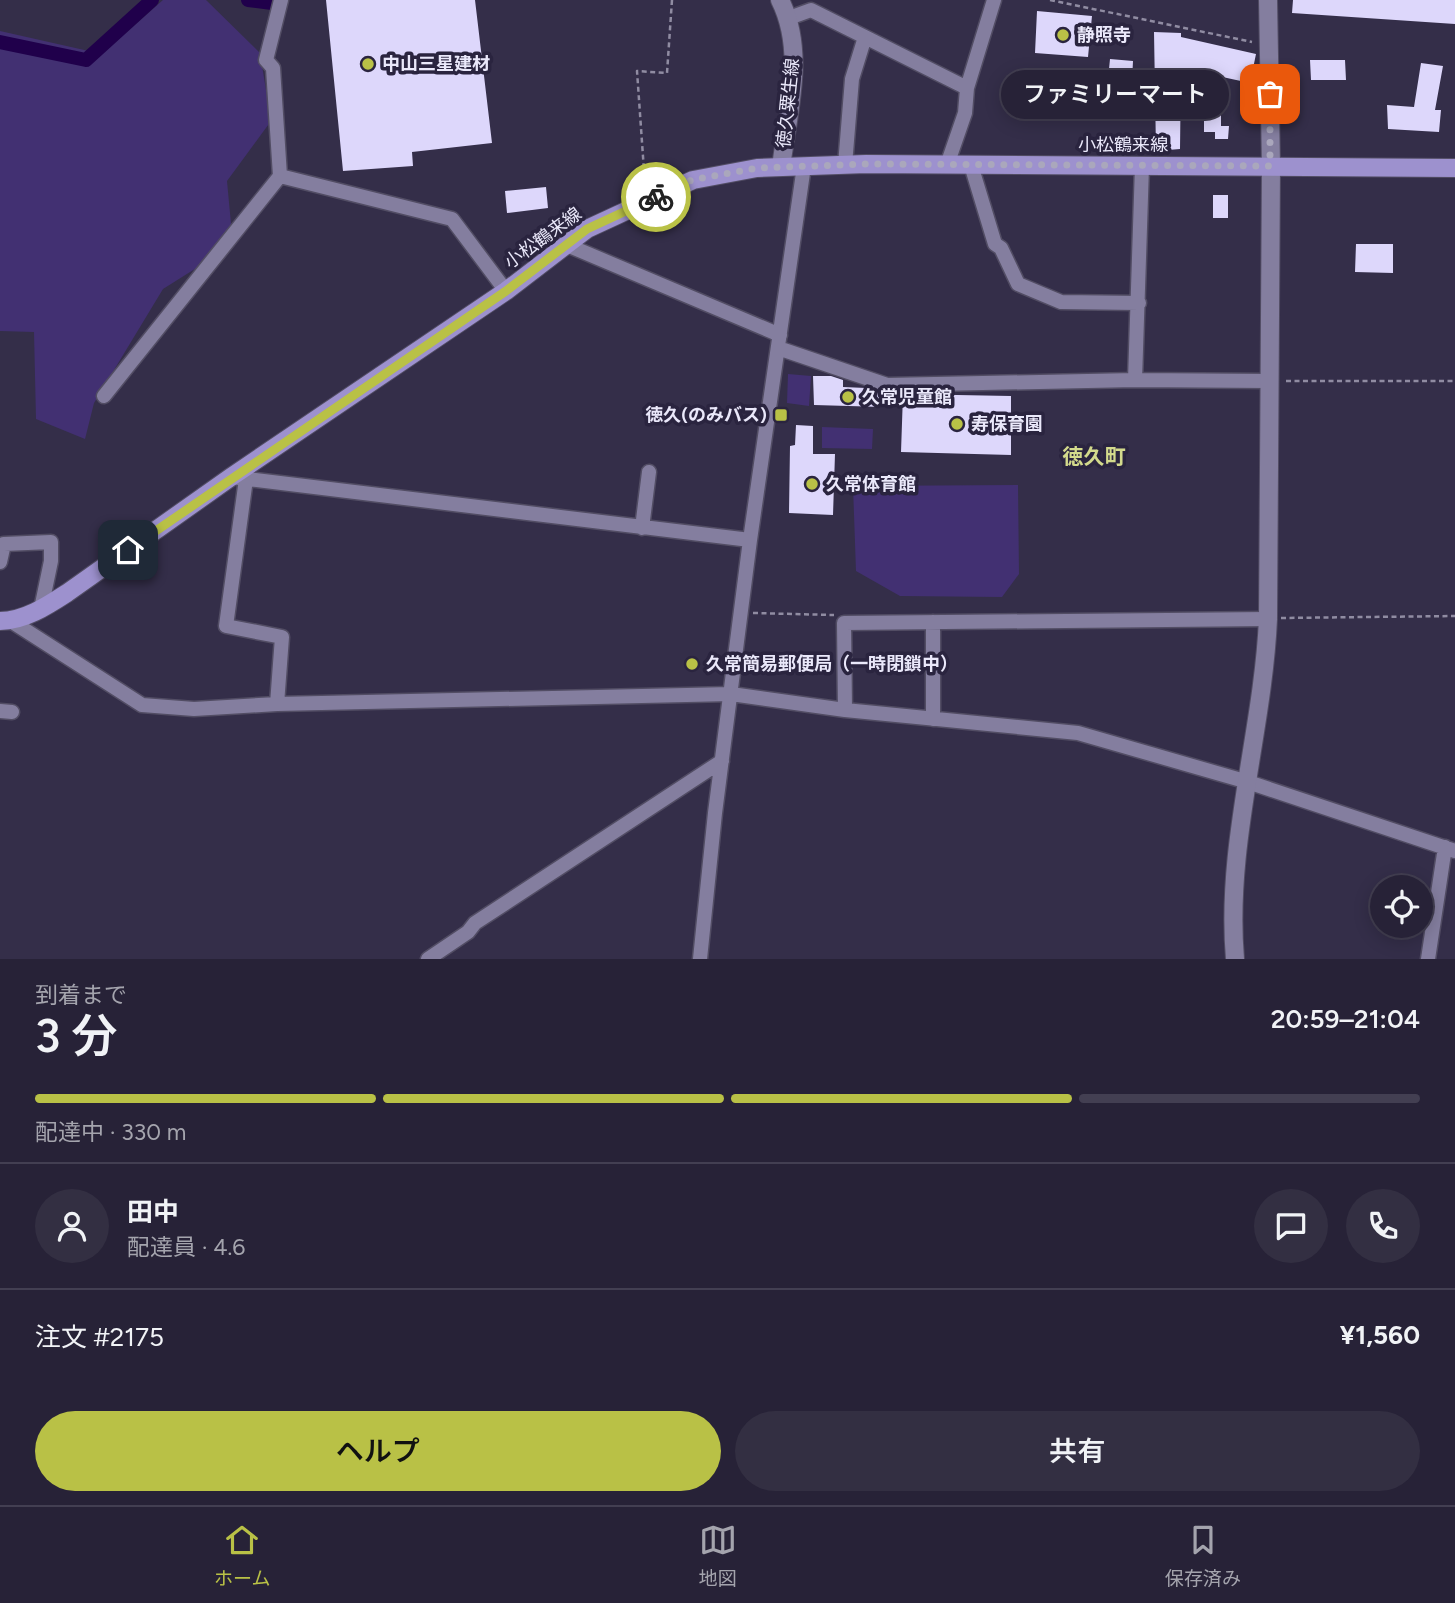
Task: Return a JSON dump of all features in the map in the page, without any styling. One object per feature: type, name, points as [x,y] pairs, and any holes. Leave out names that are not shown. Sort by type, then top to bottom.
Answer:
[{"type":"main road","name":"小松鶴来線","points":[[6,621],[41,609],[67,593],[238,478],[506,291],[587,229],[692,180],[757,168],[845,165],[1455,168]]},
{"type":"street","points":[[104,396],[280,176],[272,68],[266,60],[281,0]]},
{"type":"street","name":"徳久粟生線","points":[[780,0],[789,18],[795,64],[781,167]]},
{"type":"street","points":[[947,165],[965,113],[967,88],[994,0]]},
{"type":"street","points":[[1234,959],[1236,880],[1262,693],[1268,619],[1268,0]]},
{"type":"street","points":[[789,18],[811,10],[967,88]]},
{"type":"street","points":[[845,165],[852,79],[865,37]]},
{"type":"street","points":[[971,165],[995,244],[1001,248],[1018,285],[1061,302],[1139,303]]},
{"type":"street","points":[[700,959],[750,540],[804,166]]},
{"type":"street","points":[[1135,380],[1142,166]]},
{"type":"street","points":[[280,176],[452,219],[506,291]]},
{"type":"street","points":[[567,245],[779,342],[887,385],[1135,380],[1268,381]]},
{"type":"street","points":[[642,528],[649,472]]},
{"type":"street","points":[[277,704],[282,637],[226,626],[238,478],[750,540]]},
{"type":"street","points":[[0,562],[4,544],[51,542],[51,561],[41,609]]},
{"type":"street","points":[[845,710],[844,623],[1268,619]]},
{"type":"street","points":[[6,621],[142,705],[194,709],[277,704],[731,694],[845,710],[1078,733],[1248,782],[1450,849],[1428,959]]},
{"type":"street","points":[[933,622],[933,719]]},
{"type":"street","points":[[428,959],[468,932],[475,923],[723,761]]},
{"type":"path","points":[[646,202],[637,71],[667,73],[672,0]]},
{"type":"path","points":[[1050,0],[1269,46]]},
{"type":"path","points":[[1268,381],[1455,381]]},
{"type":"path","points":[[741,613],[837,615],[844,623]]},
{"type":"path","points":[[1268,619],[1455,616]]},
{"type":"shaded area","points":[[163,0],[206,0],[260,53],[271,121],[227,181],[233,245],[163,289],[94,403],[85,439],[36,419],[34,332],[0,331],[0,31],[102,54]]},
{"type":"shaded area","points":[[788,374],[811,376],[809,406],[787,403]]},
{"type":"shaded area","points":[[822,427],[873,429],[872,449],[822,448]]},
{"type":"shaded area","points":[[1018,485],[1019,574],[1002,597],[900,596],[856,571],[853,486]]},
{"type":"building","points":[[326,0],[475,0],[492,143],[412,152],[413,166],[343,171]]},
{"type":"building","points":[[1293,0],[1455,0],[1455,24],[1292,13]]},
{"type":"building","name":"静照寺","points":[[1037,11],[1092,16],[1088,57],[1035,53]]},
{"type":"building","points":[[1154,32],[1181,33],[1181,37],[1256,54],[1250,83],[1181,68],[1180,149],[1156,151]]},
{"type":"building","points":[[1110,59],[1133,61],[1132,81],[1108,79]]},
{"type":"building","points":[[1310,60],[1345,60],[1346,80],[1311,80]]},
{"type":"building","points":[[1421,63],[1443,66],[1435,110],[1441,110],[1439,132],[1388,129],[1387,105],[1414,107]]},
{"type":"building","points":[[1204,93],[1229,94],[1228,106],[1221,106],[1221,126],[1229,126],[1228,139],[1215,139],[1215,132],[1204,132]]},
{"type":"building","points":[[546,187],[548,208],[507,213],[505,191]]},
{"type":"building","points":[[1213,195],[1228,195],[1228,218],[1213,218]]},
{"type":"building","points":[[1356,244],[1393,244],[1393,273],[1355,272]]},
{"type":"building","name":"久常児童館","points":[[813,376],[831,376],[843,380],[843,387],[866,388],[883,394],[883,407],[814,405]]},
{"type":"building","name":"寿保育園","points":[[903,394],[1011,396],[1011,455],[901,452]]},
{"type":"building","name":"久常体育館","points":[[796,425],[813,426],[813,454],[835,454],[833,515],[789,513],[790,446],[795,445]]},
{"type":"waterway","points":[[0,42],[86,60],[152,0]]},
{"type":"waterway","points":[[248,0],[272,3],[273,0]]},
{"type":"way so far","points":[[656,197],[692,180],[757,168],[866,164],[1270,166],[1270,94]]},
{"type":"place","name":"静照寺","points":[[1063,35]]},
{"type":"place","name":"中山三星建材","points":[[368,64]]},
{"type":"place","name":"ファミリーマート","points":[[1270,94]]},
{"type":"place","name":"久常児童館","points":[[848,397]]},
{"type":"place","name":"徳久(のみバス)","points":[[781,415]]},
{"type":"place","name":"寿保育園","points":[[957,424]]},
{"type":"place","name":"久常体育館","points":[[812,484]]},
{"type":"place","name":"久常簡易郵便局（一時閉鎖中）","points":[[692,664]]},
{"type":"district","name":"徳久町","points":[[1094,457]]},
{"type":"route","points":[[128,550],[506,291],[587,229],[656,197]]}]
